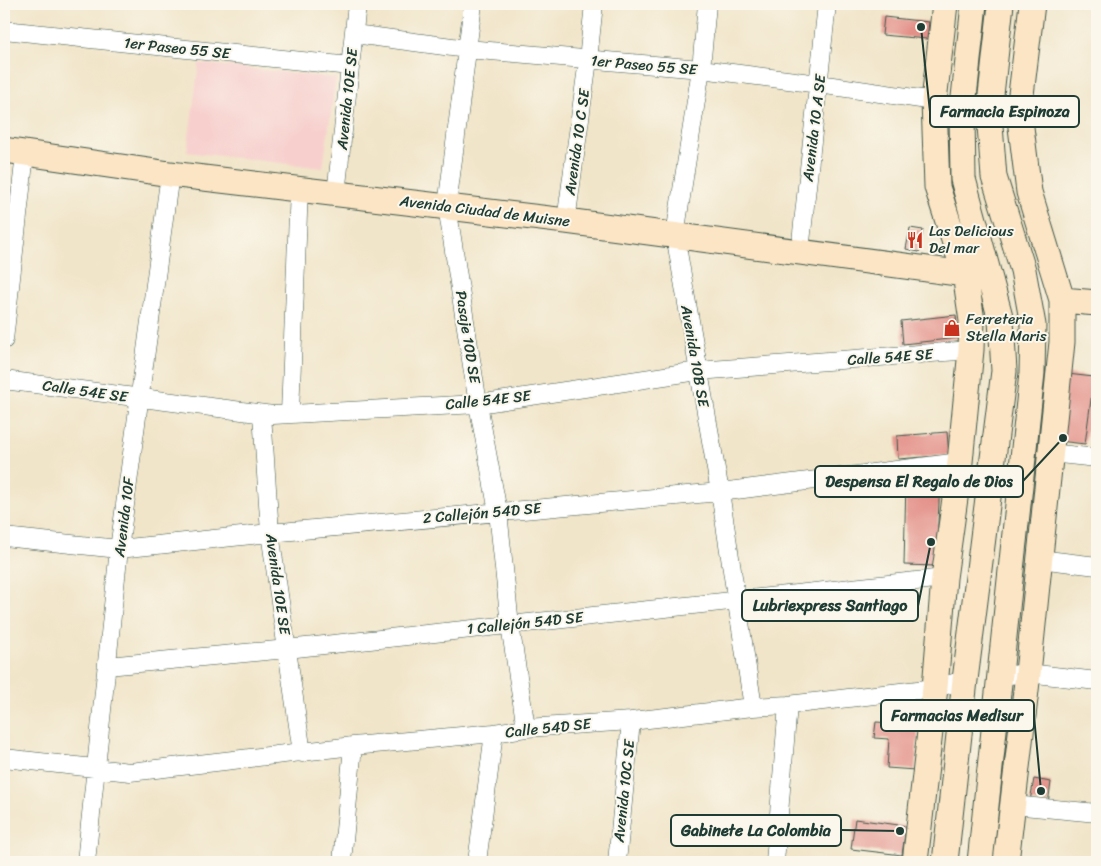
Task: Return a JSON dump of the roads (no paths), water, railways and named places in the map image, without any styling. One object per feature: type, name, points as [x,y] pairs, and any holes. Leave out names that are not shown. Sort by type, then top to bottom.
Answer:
[{"type":"main road","points":[[915,862],[935,688],[944,578],[960,462],[971,350],[972,321],[965,274],[937,187],[934,101],[945,4]]},
{"type":"main road","points":[[945,862],[965,680],[1004,371],[1001,320],[963,179],[962,116],[974,4]]},
{"type":"main road","points":[[980,862],[1032,373],[1033,326],[1023,270],[994,177],[988,113],[1001,4]]},
{"type":"main road","points":[[1006,862],[1028,673],[1062,342],[1062,300],[1029,192],[1019,111],[1032,4]]},
{"type":"main road","name":"Avenida Ciudad de Muisne","points":[[14,152],[170,174],[447,206],[965,274]]},
{"type":"main road","points":[[1062,300],[1097,303]]},
{"type":"street","name":"Avenida 10E SE","points":[[336,194],[357,4]]},
{"type":"street","name":"Pasaje 10D SE","points":[[473,4],[447,206],[478,404],[498,512],[510,625],[526,728]]},
{"type":"street","name":"Avenida 10 C SE","points":[[566,221],[594,4]]},
{"type":"street","name":"Avenida 10B SE","points":[[707,4],[701,69],[675,235],[720,492],[753,707]]},
{"type":"street","name":"Avenida 10 A SE","points":[[800,252],[827,4]]},
{"type":"street","name":"1er Paseo 55 SE","points":[[4,30],[350,66]]},
{"type":"street","name":"1er Paseo 55 SE","points":[[354,34],[467,49],[701,69],[934,101]]},
{"type":"street","points":[[4,340],[14,152]]},
{"type":"street","name":"Avenida 10F","points":[[86,862],[119,549],[170,174]]},
{"type":"street","points":[[290,413],[299,189]]},
{"type":"street","name":"Calle 54E SE","points":[[4,380],[273,415],[478,404],[698,372],[971,350]]},
{"type":"street","name":"Avenida 10E SE","points":[[262,414],[270,533],[302,753]]},
{"type":"street","points":[[1050,453],[1097,458]]},
{"type":"street","name":"2 Callejón 54D SE","points":[[4,537],[119,549],[270,533],[720,492],[960,462]]},
{"type":"street","points":[[1039,559],[1097,566]]},
{"type":"street","name":"1 Callejón 54D SE","points":[[107,666],[287,649],[944,578]]},
{"type":"street","points":[[1000,676],[1028,673],[1097,681]]},
{"type":"street","name":"Calle 54D SE","points":[[4,758],[130,772],[526,728],[788,705],[935,688],[965,680]]},
{"type":"street","points":[[775,862],[788,705]]},
{"type":"street","name":"Avenida 10C SE","points":[[616,862],[631,720]]},
{"type":"street","points":[[477,862],[494,733]]},
{"type":"street","points":[[342,862],[353,746]]},
{"type":"street","points":[[1013,805],[1097,813]]},
{"type":"place","name":"Farmacia Espinoza","points":[[921,27]]},
{"type":"place","name":"Las Delicious Del mar","points":[[915,240]]},
{"type":"place","name":"Ferreteria Stella Maris","points":[[952,328]]},
{"type":"place","name":"Despensa El Regalo de Dios","points":[[1063,438]]},
{"type":"place","name":"Lubriexpress Santiago","points":[[931,542]]},
{"type":"place","name":"Farmacias Medisur","points":[[1041,791]]},
{"type":"place","name":"Gabinete La Colombia","points":[[900,831]]}]
